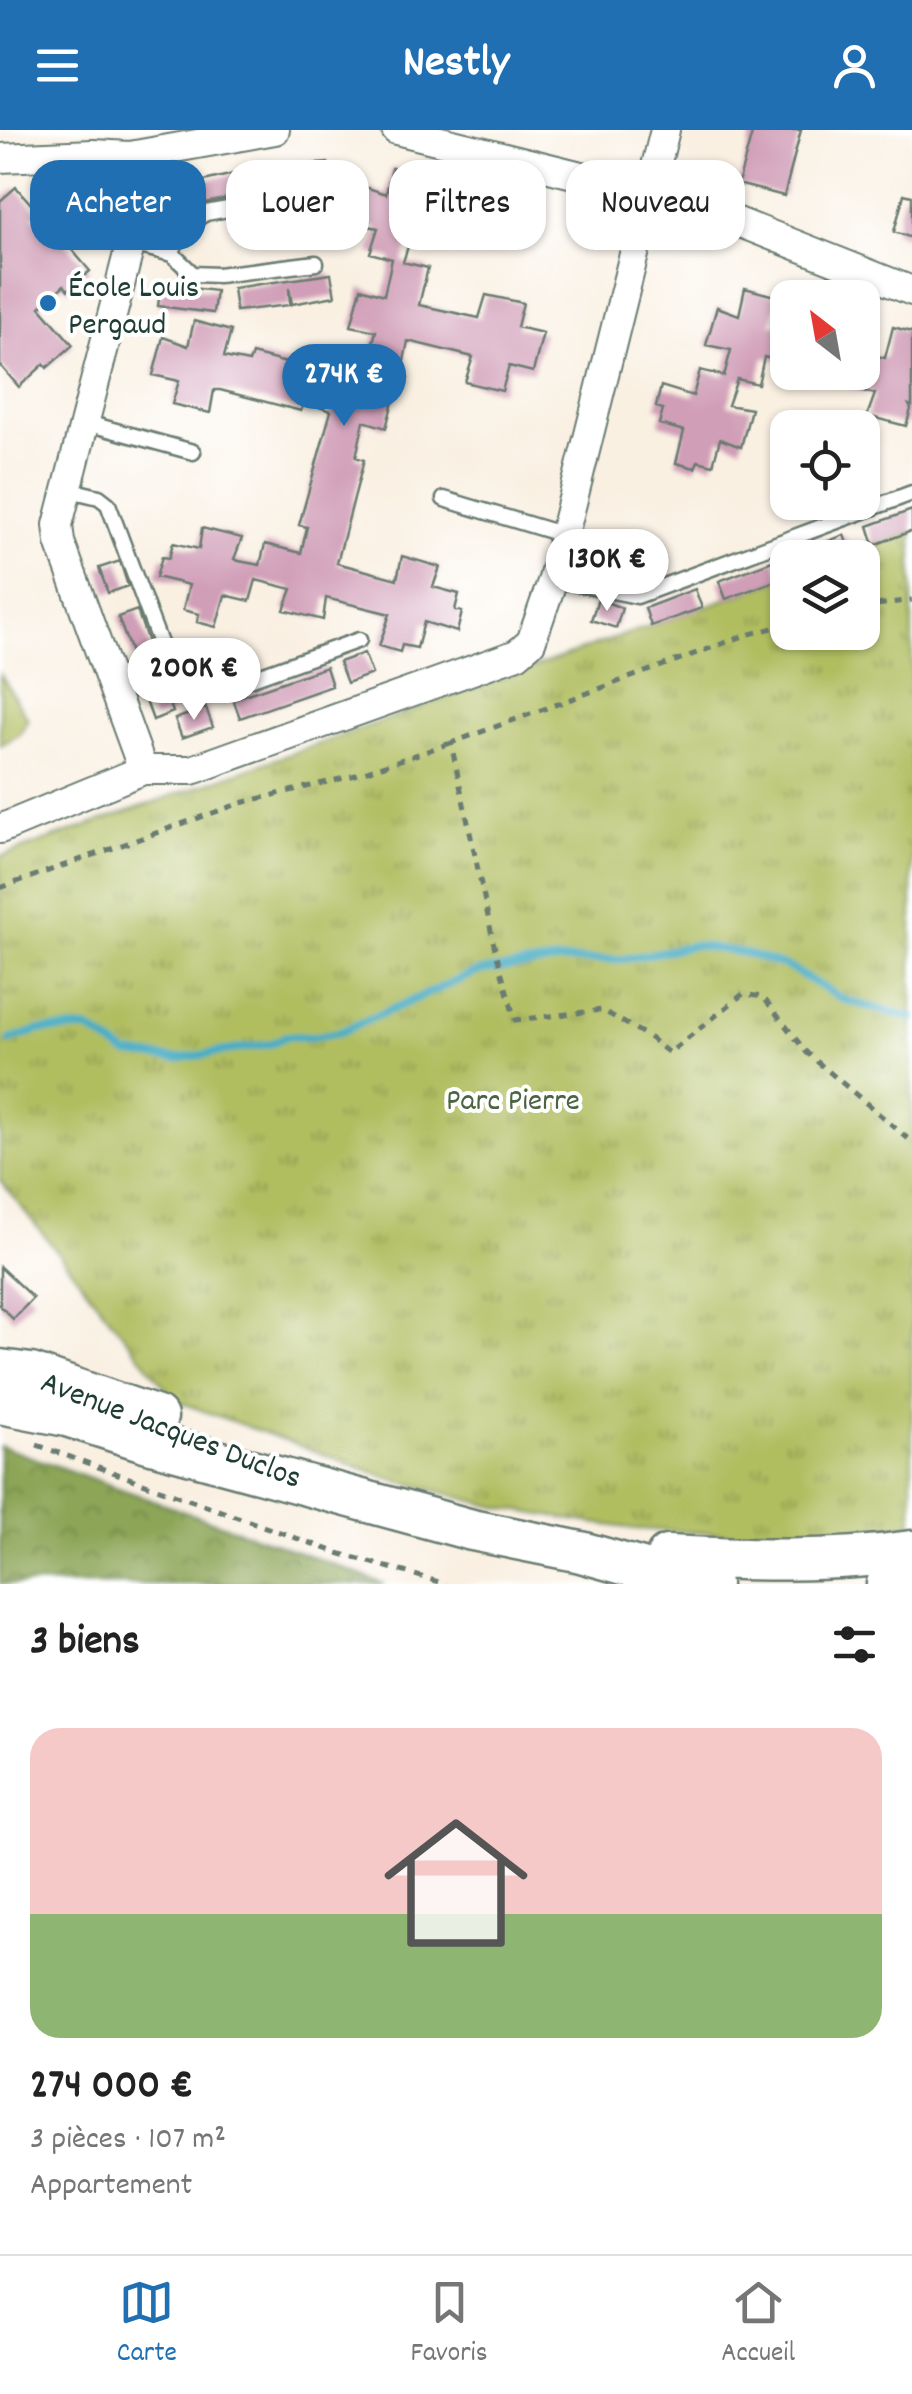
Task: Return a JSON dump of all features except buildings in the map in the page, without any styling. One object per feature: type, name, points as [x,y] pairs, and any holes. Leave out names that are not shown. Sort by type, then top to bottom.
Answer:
[{"type":"main road","name":"Avenue Jacques Duclos","points":[[0,1370],[31,1374],[178,1424],[342,1493]]},
{"type":"main road","name":"Avenue Jacques Duclos","points":[[0,1403],[66,1416],[472,1530],[710,1584]]},
{"type":"main road","name":"Avenue Jacques Duclos","points":[[867,1572],[912,1551]]},
{"type":"main road","name":"Avenue Jacques Duclos","points":[[581,1552],[774,1572],[867,1572],[912,1581]]},
{"type":"street","points":[[0,158],[130,156],[176,140],[275,130]]},
{"type":"street","points":[[396,130],[566,171]]},
{"type":"street","points":[[658,160],[665,130]]},
{"type":"street","points":[[130,156],[131,160]]},
{"type":"street","points":[[745,224],[912,291]]},
{"type":"street","points":[[130,250],[58,525],[60,542],[143,770]]},
{"type":"street","points":[[0,829],[143,770],[192,770],[516,654],[531,642],[553,579],[635,250]]},
{"type":"lane","points":[[172,254],[180,228],[206,212],[226,209]]},
{"type":"lane","points":[[156,250],[172,254],[192,274],[218,275],[316,262]]},
{"type":"lane","points":[[83,422],[193,452]]},
{"type":"lane","points":[[66,488],[99,497],[108,504],[167,662],[174,675],[184,682],[213,692],[359,640]]},
{"type":"lane","points":[[553,579],[637,596],[912,493]]},
{"type":"lane","points":[[444,499],[564,535]]},
{"type":"path","points":[[880,604],[912,600]]},
{"type":"path","points":[[0,888],[241,803],[352,776],[770,629]]},
{"type":"path","points":[[452,742],[494,946],[515,1020],[602,1010],[669,1053],[743,994],[764,997],[807,1052],[912,1142]]},
{"type":"path","points":[[34,1444],[338,1553],[446,1584]]},
{"type":"green space","name":"Parc Pierre","points":[[912,531],[912,1524],[749,1535],[635,1529],[566,1519],[492,1506],[392,1479],[176,1401],[0,1180],[0,857],[770,583],[770,650],[880,650],[880,543]]},
{"type":"green space","points":[[0,674],[28,719],[20,734],[0,746]]},
{"type":"green space","points":[[0,1446],[333,1564],[384,1584],[0,1584]]},
{"type":"waterway","points":[[10,1040],[39,1030],[88,1029],[127,1054],[176,1059],[270,1044],[286,1036],[340,1032],[477,972],[559,961],[624,959],[694,945],[744,953],[788,967],[844,1000],[912,1018]]},
{"type":"place","name":"École Louis Pergaud","points":[[48,303]]}]
